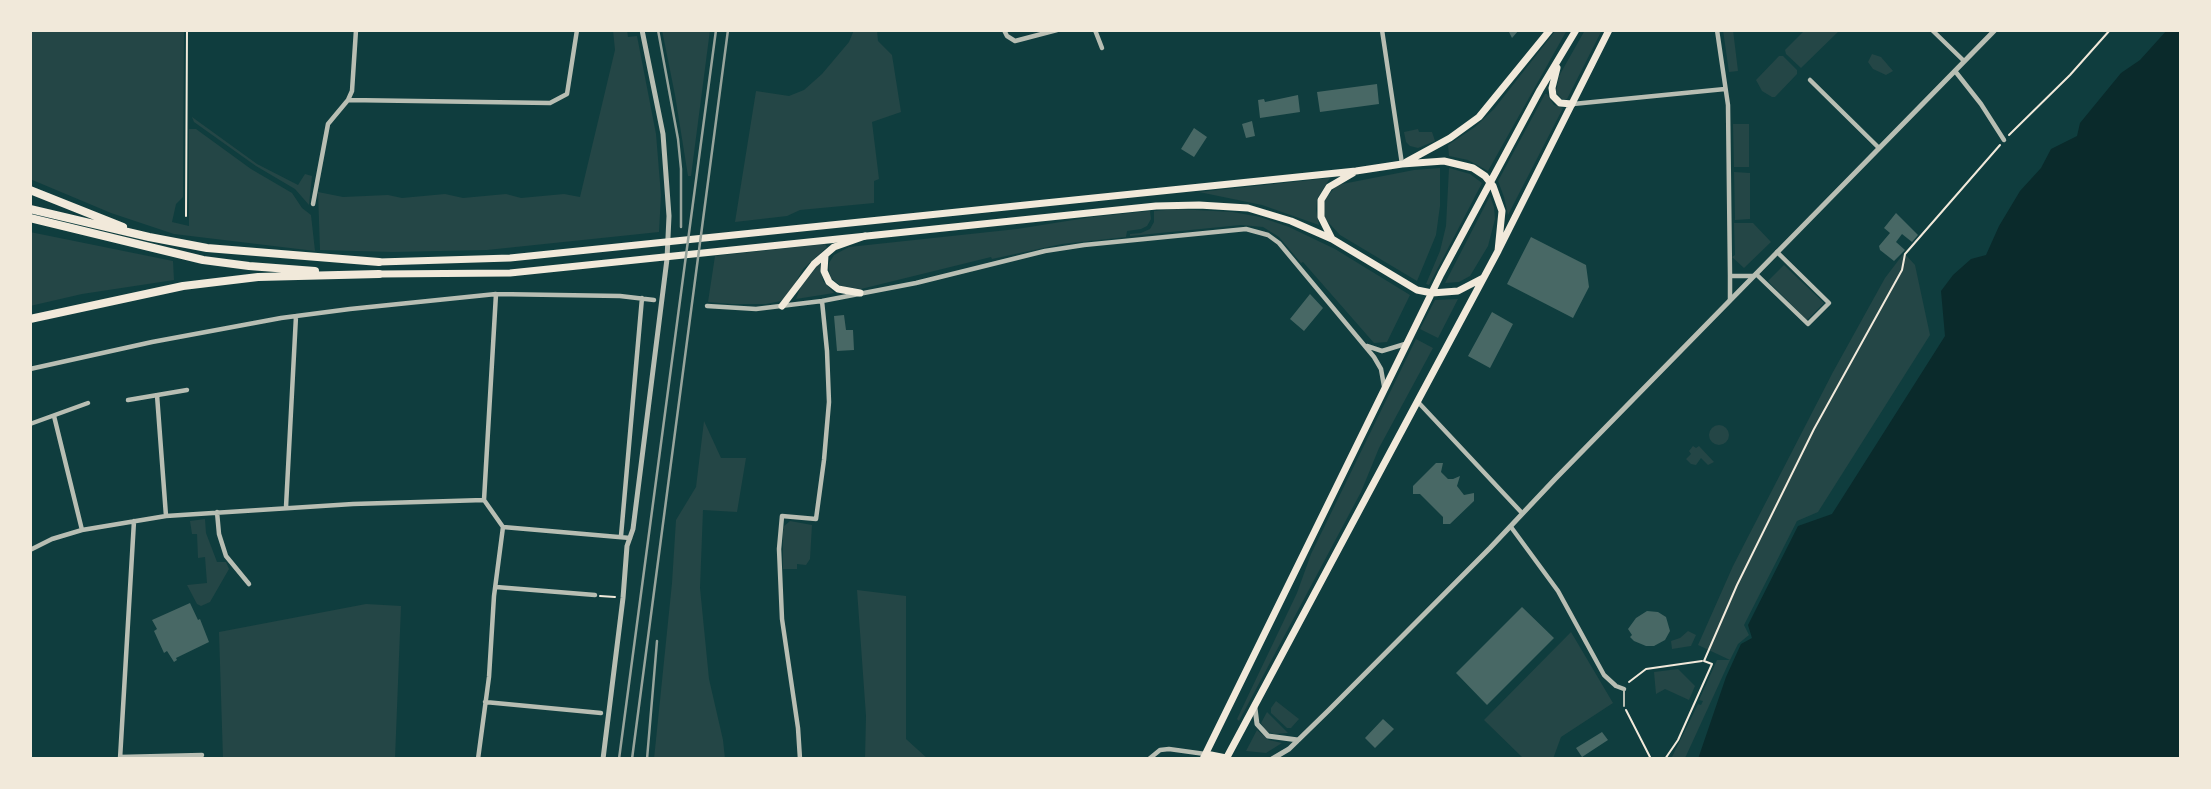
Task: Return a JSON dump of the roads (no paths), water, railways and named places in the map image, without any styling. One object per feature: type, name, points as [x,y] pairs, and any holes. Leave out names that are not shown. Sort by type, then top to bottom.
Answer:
[{"type":"highway","points":[[30,190],[149,237]]},
{"type":"highway","points":[[30,209],[149,237],[243,251],[379,262]]},
{"type":"highway","points":[[30,218],[203,260],[269,268],[376,274]]},
{"type":"highway","points":[[30,319],[183,286],[258,277],[376,274]]},
{"type":"main road","points":[[1402,164],[1450,138],[1479,117],[1550,30]]},
{"type":"main road","points":[[1576,30],[1490,181],[1406,343],[1204,757],[1228,759],[1498,251],[1609,30]]},
{"type":"main road","points":[[1559,60],[1552,88],[1553,96],[1560,103],[1572,104]]},
{"type":"main road","points":[[379,262],[510,258],[1356,172],[1402,164],[1453,162],[1473,168],[1490,181],[1498,195],[1502,211],[1498,251]]},
{"type":"main road","points":[[1332,239],[1321,216],[1321,200],[1325,191],[1335,182],[1356,172]]},
{"type":"main road","points":[[376,274],[510,273],[1156,205],[1229,205],[1270,214],[1332,239],[1410,286],[1432,293],[1458,291],[1483,278]]},
{"type":"main road","points":[[782,306],[814,264],[834,247],[865,236]]},
{"type":"main road","points":[[825,255],[824,271],[829,282],[838,289],[860,293]]},
{"type":"street","points":[[313,204],[327,124],[348,100],[352,91],[356,30]]},
{"type":"street","points":[[348,100],[550,103],[567,94],[577,30]]},
{"type":"street","points":[[603,759],[624,571],[661,314],[669,216],[663,134],[642,30]]},
{"type":"street","points":[[1004,30],[1007,36],[1015,41],[1057,30]]},
{"type":"street","points":[[1095,30],[1102,48]]},
{"type":"street","points":[[1382,30],[1402,164]]},
{"type":"street","points":[[1717,30],[1728,105],[1730,300]]},
{"type":"street","points":[[1932,30],[1964,61]]},
{"type":"street","points":[[1272,759],[1284,753],[1298,740],[1511,527],[1995,30]]},
{"type":"street","points":[[1955,71],[2004,140]]},
{"type":"street","points":[[1810,80],[1879,148]]},
{"type":"street","points":[[1572,104],[1725,89]]},
{"type":"street","points":[[708,306],[756,309],[822,301],[916,283],[1045,251],[1246,229],[1268,235],[1279,243],[1366,346],[1379,365],[1384,387]]},
{"type":"street","points":[[1730,276],[1755,275],[1808,324],[1829,303],[1777,252]]},
{"type":"street","points":[[478,759],[503,527],[484,500],[496,294]]},
{"type":"street","points":[[30,369],[152,342],[296,316],[496,294],[620,296],[654,300]]},
{"type":"street","points":[[621,536],[642,298]]},
{"type":"street","points":[[800,759],[782,619],[779,548],[782,516],[816,519],[829,402],[822,301]]},
{"type":"street","points":[[286,508],[296,316]]},
{"type":"street","points":[[1366,346],[1382,351],[1406,343]]},
{"type":"street","points":[[128,400],[187,390]]},
{"type":"street","points":[[157,395],[166,516]]},
{"type":"street","points":[[1418,401],[1522,513]]},
{"type":"street","points":[[30,424],[88,403]]},
{"type":"street","points":[[54,416],[82,530]]},
{"type":"street","points":[[30,550],[52,539],[82,530],[166,516],[484,500]]},
{"type":"street","points":[[217,512],[219,534],[226,556],[249,584]]},
{"type":"street","points":[[134,521],[120,758],[202,755]]},
{"type":"street","points":[[503,527],[630,538]]},
{"type":"street","points":[[1511,527],[1558,591],[1604,675],[1616,686],[1624,689]]},
{"type":"street","points":[[496,587],[595,596]]},
{"type":"street","points":[[485,702],[601,713]]},
{"type":"street","points":[[1255,704],[1256,719],[1264,732],[1273,738],[1298,740]]},
{"type":"street","points":[[1149,759],[1160,750],[1169,749],[1204,757]]},
{"type":"lane","points":[[1624,689],[1624,706]]},
{"type":"railway","points":[[658,30],[678,139],[681,227]]},
{"type":"railway","points":[[619,759],[716,30]]},
{"type":"railway","points":[[632,759],[728,30]]},
{"type":"railway","points":[[647,759],[657,641]]}]
